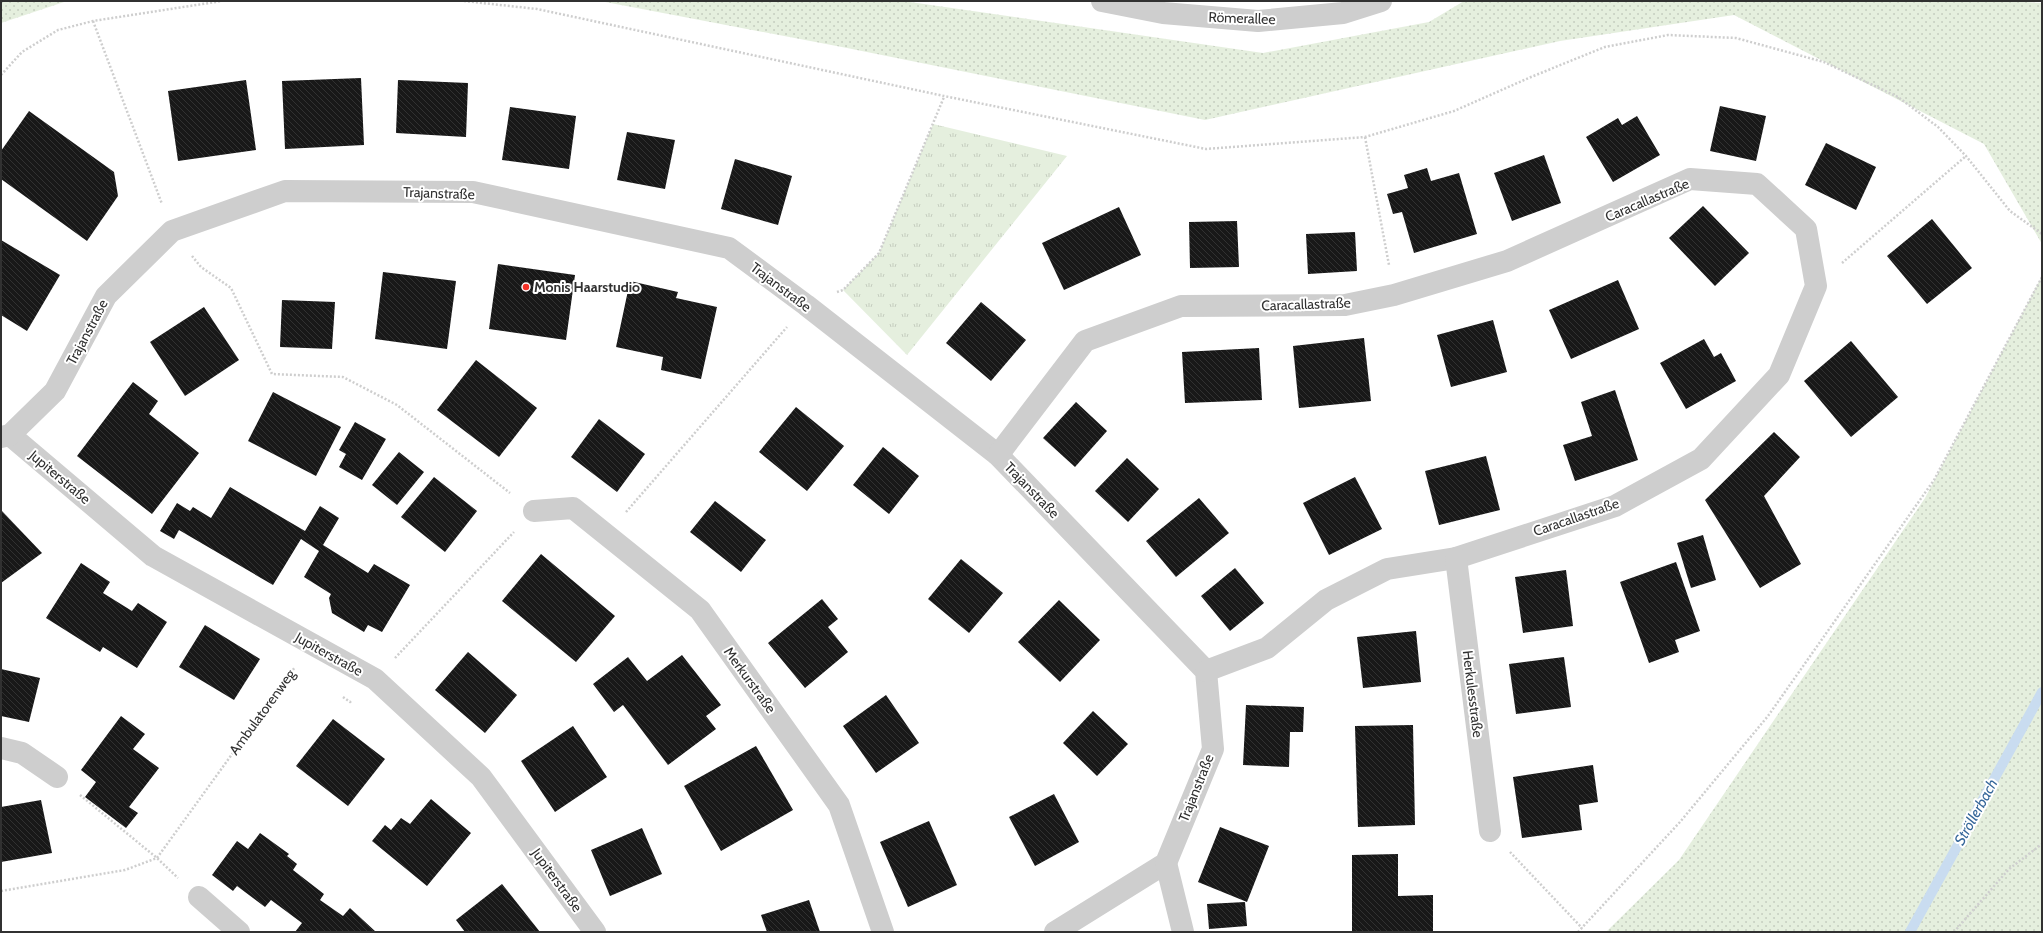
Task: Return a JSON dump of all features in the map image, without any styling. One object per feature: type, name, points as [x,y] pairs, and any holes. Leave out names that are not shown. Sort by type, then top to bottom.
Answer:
[{"type":"street","name":"Römerallee","points":[[1102,1],[1163,13],[1258,21],[1343,13],[1381,1]]},
{"type":"street","name":"Caracallastraße","points":[[998,455],[1084,341],[1181,306],[1345,305],[1394,295],[1507,261],[1690,179],[1757,184],[1806,229],[1816,286],[1779,375],[1701,459],[1615,506],[1456,558],[1387,569],[1326,600],[1267,648],[1206,671]]},
{"type":"street","name":"Trajanstraße","points":[[6,436],[55,391],[106,296],[172,231],[285,191],[473,192],[729,248],[806,305],[998,455],[1206,671],[1213,749],[1166,863]]},
{"type":"street","name":"Jupiterstraße","points":[[6,436],[153,556],[375,679],[481,777],[595,932]]},
{"type":"street","name":"Merkurstraße","points":[[534,511],[573,508],[700,610],[839,805],[883,932]]},
{"type":"street","name":"Herkulesstraße","points":[[1456,558],[1490,831]]},
{"type":"street","points":[[1,748],[22,753],[57,777]]},
{"type":"street","points":[[1055,932],[1166,863],[1183,932]]},
{"type":"street","points":[[199,897],[239,932]]},
{"type":"path","points":[[1,75],[22,52],[58,30],[93,21],[222,1]]},
{"type":"path","points":[[464,1],[537,9],[944,96],[1206,149],[1365,136],[1454,111],[1530,77],[1605,47],[1668,35],[1736,38],[1824,62],[1898,97],[1938,127],[1966,156],[2010,211],[2042,234]]},
{"type":"path","points":[[93,21],[172,231],[201,267],[231,288],[272,374],[343,377],[397,404],[534,511],[375,679],[350,702],[338,694]]},
{"type":"path","points":[[1365,136],[1394,295]]},
{"type":"path","points":[[1816,286],[1966,156]]},
{"type":"path","points":[[1578,932],[1680,822],[1768,716],[1934,480],[2042,277]]},
{"type":"path","name":"Ambulatorenweg","points":[[157,858],[296,665],[302,669]]},
{"type":"path","points":[[57,777],[157,858],[199,897]]},
{"type":"path","points":[[1490,831],[1582,928]]},
{"type":"path","points":[[1954,932],[2009,869],[2042,844]]},
{"type":"path","points":[[1,890],[125,870],[157,858]]},
{"type":"green space","points":[[1,1],[67,1],[1,23]]},
{"type":"green space","points":[[600,1],[903,1],[1263,53],[1429,22],[1464,1],[2010,1],[2042,3],[2042,244],[1984,144],[1734,15],[1560,41],[1205,120],[847,48]]},
{"type":"green space","points":[[933,124],[1067,156],[907,355],[843,290],[879,253]]},
{"type":"green space","points":[[2042,276],[2042,932],[1606,932],[1679,860],[1925,498]]},
{"type":"building","points":[[361,78],[364,145],[285,149],[282,81]]},
{"type":"building","points":[[246,80],[256,150],[178,161],[168,91]]},
{"type":"building","points":[[398,80],[468,83],[466,137],[396,133]]},
{"type":"building","points":[[1720,106],[1766,116],[1756,161],[1710,151]]},
{"type":"building","points":[[510,107],[576,116],[569,169],[502,160]]},
{"type":"building","points":[[29,111],[114,172],[118,196],[87,241],[1,179],[1,151]]},
{"type":"building","points":[[1637,116],[1660,155],[1613,182],[1586,137],[1618,118],[1622,125]]},
{"type":"building","points":[[627,132],[675,140],[665,189],[617,180]]},
{"type":"building","points":[[1826,143],[1876,167],[1856,210],[1805,185]]},
{"type":"building","points":[[1544,155],[1561,203],[1512,221],[1494,173]]},
{"type":"building","points":[[735,159],[792,176],[778,225],[721,209]]},
{"type":"building","points":[[1427,168],[1431,181],[1459,173],[1477,234],[1414,253],[1402,212],[1393,214],[1387,194],[1408,188],[1404,175]]},
{"type":"building","points":[[1703,206],[1749,253],[1715,286],[1669,238]]},
{"type":"building","points":[[1119,207],[1141,255],[1064,290],[1042,243]]},
{"type":"building","points":[[1932,219],[1972,268],[1927,304],[1887,256]]},
{"type":"building","points":[[1237,221],[1239,267],[1190,268],[1189,222]]},
{"type":"building","points":[[1355,232],[1357,271],[1308,274],[1306,234]]},
{"type":"building","points":[[1,240],[60,275],[27,331],[1,315]]},
{"type":"building","points":[[498,264],[575,275],[566,340],[489,329]]},
{"type":"building","points":[[383,272],[456,281],[447,349],[375,339]]},
{"type":"building","points":[[1618,280],[1639,329],[1571,359],[1549,310]]},
{"type":"building","points":[[630,281],[678,292],[676,298],[717,307],[701,379],[661,370],[663,357],[616,347]]},
{"type":"building","points":[[282,300],[335,302],[332,349],[280,347]]},
{"type":"building","points":[[981,302],[1026,340],[991,381],[946,343]]},
{"type":"building","points":[[204,307],[239,360],[185,396],[150,342]]},
{"type":"building","points":[[1493,320],[1507,372],[1451,387],[1437,335]]},
{"type":"building","points":[[1364,338],[1371,401],[1299,408],[1293,346]]},
{"type":"building","points":[[1704,339],[1714,357],[1721,353],[1736,381],[1686,409],[1660,363]]},
{"type":"building","points":[[1851,341],[1898,397],[1851,437],[1804,381]]},
{"type":"building","points":[[1259,348],[1262,400],[1185,403],[1182,352]]},
{"type":"building","points":[[476,360],[537,408],[499,457],[437,410]]},
{"type":"building","points":[[133,382],[158,401],[149,414],[199,453],[152,514],[77,456]]},
{"type":"building","points":[[1615,390],[1638,460],[1575,481],[1563,445],[1592,436],[1581,402]]},
{"type":"building","points":[[273,392],[341,427],[316,476],[248,441]]},
{"type":"building","points":[[1076,402],[1107,431],[1075,467],[1043,438]]},
{"type":"building","points":[[796,407],[844,446],[807,491],[759,452]]},
{"type":"building","points":[[599,419],[645,454],[617,492],[571,457]]},
{"type":"building","points":[[355,422],[386,439],[362,480],[339,467],[346,454],[339,450]]},
{"type":"building","points":[[1774,432],[1800,457],[1764,496],[1801,564],[1760,588],[1705,500]]},
{"type":"building","points":[[883,447],[919,476],[889,514],[853,485]]},
{"type":"building","points":[[399,452],[424,472],[397,505],[372,485]]},
{"type":"building","points":[[1486,456],[1500,510],[1439,525],[1425,471]]},
{"type":"building","points":[[1127,458],[1159,489],[1128,522],[1095,491]]},
{"type":"building","points":[[434,477],[477,511],[445,552],[401,517]]},
{"type":"building","points":[[1355,477],[1382,529],[1329,555],[1303,503]]},
{"type":"building","points":[[230,487],[305,531],[320,506],[339,518],[323,545],[368,573],[374,564],[410,585],[382,632],[368,625],[364,632],[332,613],[329,598],[331,594],[304,577],[319,551],[301,539],[273,585],[179,530],[174,539],[160,531],[177,503],[190,511],[193,507],[211,518]]},
{"type":"building","points":[[1199,498],[1229,533],[1176,577],[1146,541]]},
{"type":"building","points":[[715,501],[766,540],[741,572],[690,532]]},
{"type":"building","points":[[1,510],[42,553],[1,583]]},
{"type":"building","points":[[1703,535],[1716,580],[1691,588],[1677,543]]},
{"type":"building","points":[[541,554],[615,616],[576,662],[502,601]]},
{"type":"building","points":[[961,559],[1003,593],[969,633],[928,599]]},
{"type":"building","points":[[1676,562],[1700,631],[1675,640],[1679,652],[1649,663],[1620,582]]},
{"type":"building","points":[[81,563],[110,582],[103,593],[132,611],[138,603],[167,622],[137,668],[103,647],[100,652],[46,618]]},
{"type":"building","points":[[1235,568],[1264,603],[1230,631],[1201,596]]},
{"type":"building","points":[[1566,570],[1573,626],[1523,633],[1515,577]]},
{"type":"building","points":[[822,599],[838,619],[828,627],[848,652],[805,688],[768,643]]},
{"type":"building","points":[[1059,600],[1100,640],[1060,682],[1018,642]]},
{"type":"building","points":[[205,625],[260,659],[234,700],[179,667]]},
{"type":"building","points":[[1416,631],[1421,682],[1363,688],[1357,637]]},
{"type":"building","points":[[468,652],[517,695],[485,733],[435,690]]},
{"type":"building","points":[[682,655],[721,705],[706,716],[716,729],[668,765],[623,705],[614,712],[593,684],[628,657],[647,681]]},
{"type":"building","points":[[1564,657],[1571,707],[1516,714],[1509,664]]},
{"type":"building","points":[[1,669],[40,678],[29,722],[1,716]]},
{"type":"building","points":[[886,695],[919,743],[876,773],[843,726]]},
{"type":"building","points":[[1246,705],[1304,707],[1303,732],[1290,732],[1289,767],[1243,765]]},
{"type":"building","points":[[1093,711],[1128,744],[1097,776],[1063,743]]},
{"type":"building","points":[[121,716],[145,734],[133,749],[159,768],[129,807],[138,813],[126,828],[85,797],[96,782],[81,770]]},
{"type":"building","points":[[333,719],[385,759],[348,806],[296,766]]},
{"type":"building","points":[[1413,725],[1415,825],[1358,827],[1355,726]]},
{"type":"building","points":[[573,726],[607,777],[555,812],[521,761]]},
{"type":"building","points":[[756,746],[793,810],[721,851],[684,786]]},
{"type":"building","points":[[1593,765],[1598,802],[1579,805],[1582,830],[1522,838],[1513,777]]},
{"type":"building","points":[[1054,794],[1079,842],[1035,866],[1009,817]]},
{"type":"building","points":[[431,799],[471,833],[427,886],[372,841],[385,825],[391,830],[401,818],[410,824]]},
{"type":"building","points":[[41,800],[52,853],[1,862],[1,807]]},
{"type":"building","points":[[929,821],[957,885],[908,907],[880,842]]},
{"type":"building","points":[[1220,827],[1269,846],[1247,902],[1198,882]]},
{"type":"building","points":[[642,828],[662,874],[610,896],[591,850]]},
{"type":"building","points":[[260,833],[289,854],[287,856],[297,864],[293,870],[324,894],[320,900],[343,916],[350,908],[376,932],[295,932],[302,923],[271,900],[265,907],[237,886],[233,891],[212,875],[237,841],[248,849]]},
{"type":"building","points":[[1398,854],[1398,896],[1433,895],[1433,932],[1352,932],[1352,855]]},
{"type":"building","points":[[502,884],[540,932],[465,932],[456,920]]},
{"type":"building","points":[[809,900],[820,932],[767,932],[761,915]]},
{"type":"building","points":[[1245,902],[1247,926],[1209,929],[1207,904]]},
{"type":"waterway","name":"Ströllerbach","points":[[1910,932],[2042,692]]},
{"type":"place","name":"Monis Haarstudio","points":[[526,287]]}]
